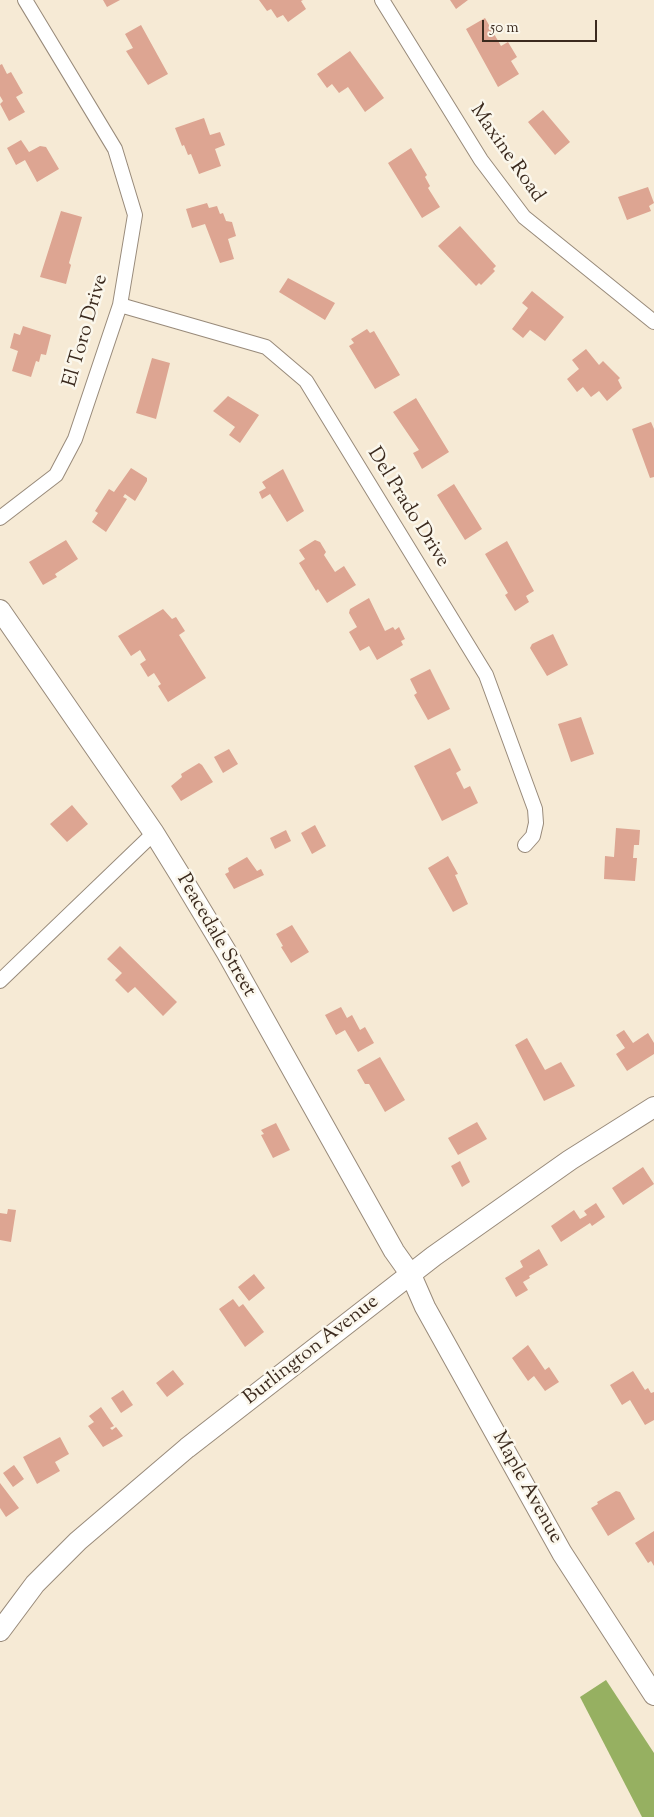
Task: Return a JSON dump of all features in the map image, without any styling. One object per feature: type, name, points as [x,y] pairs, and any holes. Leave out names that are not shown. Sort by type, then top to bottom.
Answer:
[{"type":"main road","name":"Peacedale Street","points":[[0,610],[154,833],[227,953],[394,1251],[411,1275]]},
{"type":"main road","name":"Burlington Avenue","points":[[0,1631],[35,1584],[106,1516],[187,1448],[411,1275],[570,1160],[654,1107]]},
{"type":"main road","name":"Maple Avenue","points":[[411,1275],[425,1307],[562,1553],[654,1695]]},
{"type":"street","name":"El Toro Drive","points":[[0,518],[56,475],[75,439],[120,305],[135,214],[115,149],[25,0]]},
{"type":"street","name":"Maxine Road","points":[[382,0],[481,160],[524,217],[654,322]]},
{"type":"street","name":"Del Prado Drive","points":[[120,305],[266,348],[306,381],[486,675],[535,809],[536,823],[533,836],[525,845]]},
{"type":"street","points":[[0,980],[154,833]]},
{"type":"green space","points":[[606,1680],[654,1753],[654,1817],[642,1817],[580,1697]]},
{"type":"building","points":[[103,0],[120,0],[107,7]]},
{"type":"building","points":[[259,0],[303,0],[301,1],[306,9],[288,22],[283,15],[277,18],[271,9],[267,11]]},
{"type":"building","points":[[450,0],[468,0],[456,9]]},
{"type":"building","points":[[485,18],[501,46],[508,42],[517,57],[511,61],[519,74],[498,87],[466,29]]},
{"type":"building","points":[[141,25],[168,74],[148,85],[126,51],[133,48],[125,34]]},
{"type":"building","points":[[350,51],[384,98],[365,112],[348,87],[339,93],[332,84],[327,88],[317,74]]},
{"type":"building","points":[[2,64],[7,74],[11,72],[23,93],[16,97],[25,112],[9,121],[0,104],[3,101],[0,96],[0,65]]},
{"type":"building","points":[[543,110],[570,142],[555,155],[528,122]]},
{"type":"building","points":[[204,118],[210,135],[220,132],[225,145],[215,149],[221,166],[199,174],[191,154],[188,155],[184,145],[182,146],[175,128]]},
{"type":"building","points":[[21,140],[29,152],[40,146],[46,147],[59,169],[37,182],[25,160],[16,165],[7,148]]},
{"type":"building","points":[[411,148],[427,175],[425,177],[430,186],[428,188],[440,207],[422,218],[388,163]]},
{"type":"building","points":[[648,187],[654,203],[649,206],[651,211],[627,220],[618,197]]},
{"type":"building","points":[[207,203],[209,208],[217,206],[220,214],[223,213],[226,221],[232,222],[236,236],[228,239],[234,259],[220,263],[205,224],[192,228],[186,209]]},
{"type":"building","points":[[61,211],[82,217],[69,263],[71,265],[66,284],[40,277]]},
{"type":"building","points":[[460,226],[496,266],[493,269],[495,271],[481,285],[479,283],[476,286],[438,246]]},
{"type":"building","points":[[288,278],[335,303],[325,320],[279,292]]},
{"type":"building","points":[[532,291],[564,317],[545,341],[530,330],[523,338],[512,329],[528,308],[522,303]]},
{"type":"building","points":[[23,326],[51,335],[46,355],[41,354],[39,362],[36,361],[31,377],[12,371],[18,351],[10,348],[14,333],[20,335]]},
{"type":"building","points":[[367,329],[370,333],[374,331],[400,375],[375,389],[349,346],[354,343],[351,339]]},
{"type":"building","points":[[586,349],[599,365],[603,361],[620,378],[618,380],[622,388],[607,401],[599,391],[591,397],[583,387],[577,392],[567,379],[579,369],[572,360]]},
{"type":"building","points":[[152,358],[170,363],[156,419],[136,413]]},
{"type":"building","points":[[228,396],[259,415],[240,443],[229,435],[235,427],[213,411]]},
{"type":"building","points":[[416,398],[449,452],[422,469],[413,453],[419,450],[393,412]]},
{"type":"building","points":[[651,422],[654,429],[654,477],[650,478],[632,429]]},
{"type":"building","points":[[131,468],[147,478],[147,481],[135,501],[125,494],[123,497],[127,499],[106,532],[92,522],[98,513],[95,511],[109,489],[114,492]]},
{"type":"building","points":[[283,469],[304,511],[287,522],[270,494],[262,499],[259,492],[266,488],[262,482]]},
{"type":"building","points":[[454,484],[482,529],[465,540],[437,495]]},
{"type":"building","points":[[66,540],[78,559],[55,574],[57,577],[43,585],[29,562]]},
{"type":"building","points":[[315,540],[320,542],[326,552],[324,555],[335,572],[344,566],[356,585],[327,603],[318,589],[316,591],[299,563],[305,559],[299,550]]},
{"type":"building","points":[[507,541],[534,591],[526,596],[529,602],[515,611],[505,595],[508,593],[485,554]]},
{"type":"building","points":[[369,598],[385,631],[393,627],[395,630],[399,627],[405,639],[401,641],[403,645],[377,660],[369,646],[360,651],[349,632],[357,627],[349,613],[350,609]]},
{"type":"building","points":[[163,609],[172,619],[176,617],[185,631],[179,635],[206,678],[168,702],[158,686],[161,684],[154,673],[148,677],[140,664],[146,660],[140,650],[131,656],[118,636]]},
{"type":"building","points":[[553,634],[568,665],[547,676],[530,648],[532,644]]},
{"type":"building","points":[[430,669],[450,709],[428,720],[414,695],[417,693],[410,679]]},
{"type":"building","points":[[581,717],[594,754],[571,762],[558,724]]},
{"type":"building","points":[[450,748],[461,770],[456,773],[464,789],[470,786],[478,803],[442,821],[414,766]]},
{"type":"building","points":[[229,749],[238,764],[223,773],[214,757]]},
{"type":"building","points":[[199,763],[213,782],[181,801],[171,786],[182,777],[181,774]]},
{"type":"building","points":[[72,805],[88,824],[67,842],[50,824]]},
{"type":"building","points":[[315,825],[326,846],[312,854],[301,833]]},
{"type":"building","points":[[616,828],[640,830],[639,845],[634,845],[633,858],[637,858],[635,881],[604,879],[605,856],[614,857]]},
{"type":"building","points":[[286,830],[291,841],[275,849],[270,838]]},
{"type":"building","points":[[448,856],[458,874],[455,875],[468,904],[453,912],[428,868]]},
{"type":"building","points":[[247,857],[257,871],[261,869],[264,875],[234,889],[225,874],[229,872],[228,868]]},
{"type":"building","points":[[292,925],[309,952],[291,963],[281,947],[283,946],[276,934]]},
{"type":"building","points":[[120,946],[177,1002],[163,1016],[135,987],[128,993],[115,980],[122,973],[107,959]]},
{"type":"building","points":[[341,1007],[347,1018],[352,1015],[360,1030],[365,1027],[374,1043],[358,1052],[345,1030],[336,1035],[325,1015]]},
{"type":"building","points":[[624,1030],[633,1043],[648,1033],[654,1043],[654,1054],[627,1071],[616,1054],[625,1048],[616,1035]]},
{"type":"building","points":[[527,1038],[545,1070],[561,1062],[575,1086],[544,1101],[515,1045]]},
{"type":"building","points":[[380,1057],[405,1100],[385,1112],[369,1084],[365,1084],[357,1070]]},
{"type":"building","points":[[477,1122],[487,1139],[458,1155],[448,1138]]},
{"type":"building","points":[[276,1123],[290,1150],[273,1158],[261,1135],[264,1134],[261,1130]]},
{"type":"building","points":[[460,1161],[470,1182],[462,1187],[451,1166]]},
{"type":"building","points":[[643,1167],[654,1184],[623,1205],[612,1188]]},
{"type":"building","points":[[596,1203],[605,1217],[592,1226],[590,1223],[561,1242],[551,1226],[574,1210],[580,1219],[587,1215],[584,1211]]},
{"type":"building","points":[[8,1209],[16,1210],[11,1242],[0,1240],[0,1213],[7,1214]]},
{"type":"building","points":[[539,1249],[548,1265],[529,1276],[530,1278],[523,1282],[528,1290],[516,1297],[505,1278],[523,1267],[520,1261]]},
{"type":"building","points":[[254,1274],[265,1288],[249,1301],[238,1287]]},
{"type":"building","points":[[233,1299],[239,1307],[243,1304],[264,1332],[245,1347],[219,1309]]},
{"type":"building","points":[[528,1345],[545,1370],[549,1367],[559,1382],[545,1391],[534,1376],[528,1381],[512,1358]]},
{"type":"building","points":[[173,1370],[184,1384],[167,1397],[156,1383]]},
{"type":"building","points":[[633,1371],[645,1390],[648,1388],[651,1393],[654,1392],[654,1420],[645,1425],[630,1400],[622,1405],[610,1385]]},
{"type":"building","points":[[123,1390],[133,1405],[121,1413],[111,1398]]},
{"type":"building","points":[[101,1407],[114,1426],[110,1428],[112,1430],[116,1427],[123,1436],[103,1447],[88,1426],[94,1422],[89,1416]]},
{"type":"building","points":[[60,1437],[69,1454],[55,1462],[60,1471],[37,1484],[23,1457]]},
{"type":"building","points":[[14,1465],[24,1479],[13,1487],[3,1473]]},
{"type":"building","points":[[0,1483],[19,1508],[6,1517],[0,1508]]},
{"type":"building","points":[[616,1491],[620,1492],[635,1519],[608,1536],[591,1508],[598,1504],[597,1502]]},
{"type":"building","points":[[654,1531],[654,1566],[651,1561],[648,1563],[635,1543]]}]
